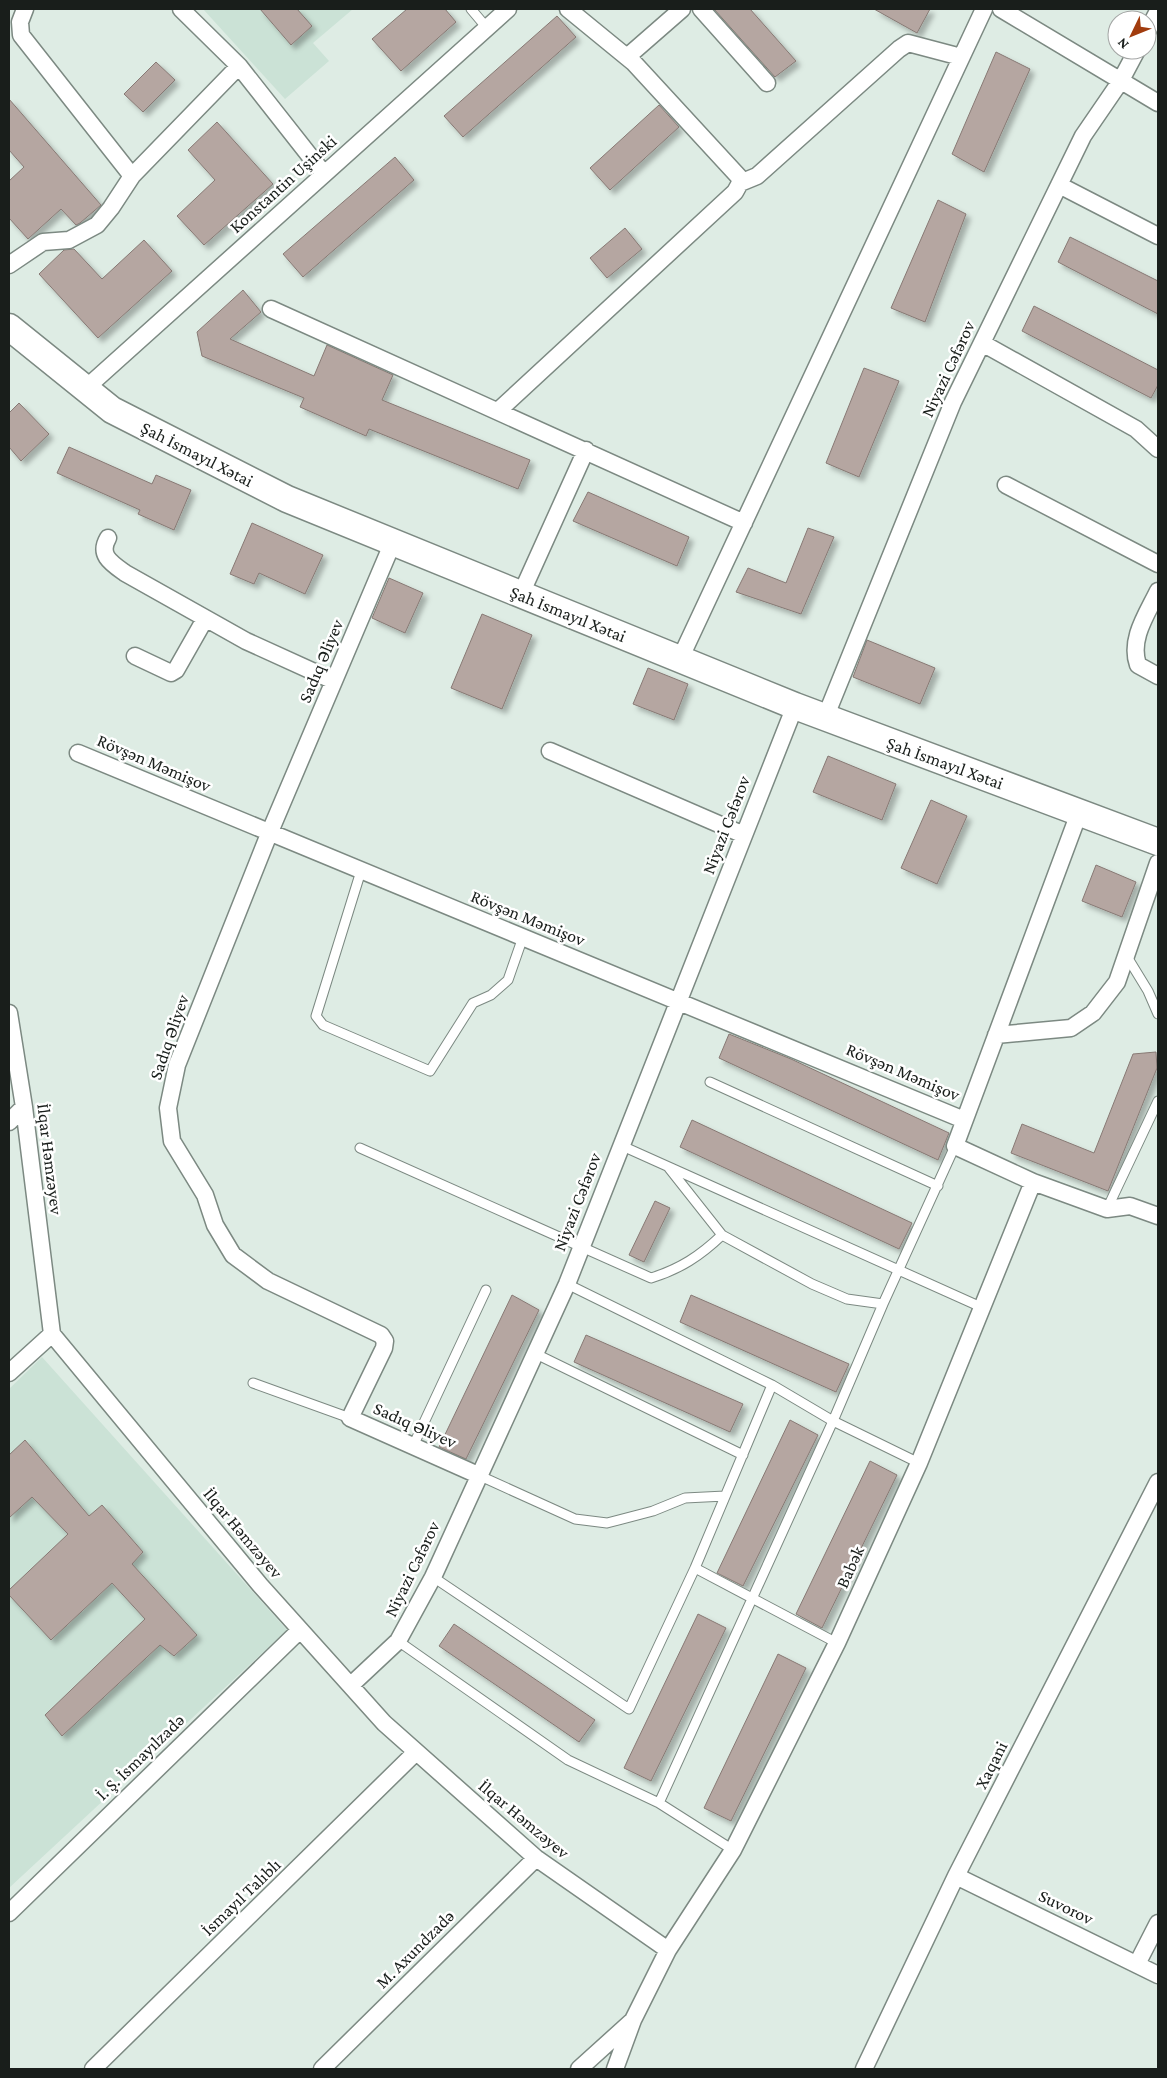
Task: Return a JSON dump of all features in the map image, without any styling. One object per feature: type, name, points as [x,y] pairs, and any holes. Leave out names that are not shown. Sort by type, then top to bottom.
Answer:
[{"type":"main road","name":"Şah İsmayıl Xətai","points":[[9,328],[112,410],[287,499],[825,718],[1158,842]]},
{"type":"street","points":[[26,9],[20,22],[21,35],[132,176]]},
{"type":"street","points":[[181,9],[239,66],[324,174]]},
{"type":"street","name":"Konstantin Uşinski","points":[[85,389],[508,9]]},
{"type":"street","points":[[498,411],[735,192],[740,183],[739,176],[626,57],[568,9]]},
{"type":"street","points":[[626,57],[682,9]]},
{"type":"street","points":[[701,9],[768,83]]},
{"type":"street","points":[[680,660],[984,9]]},
{"type":"street","points":[[1001,9],[1120,82],[1158,103]]},
{"type":"street","points":[[740,183],[757,176],[904,46],[908,44],[918,45],[961,57]]},
{"type":"street","name":"Niyazi Cəfərov","points":[[825,718],[953,402],[1083,136],[1120,82],[1132,60]]},
{"type":"street","points":[[9,265],[43,242],[69,240],[97,225],[111,208],[132,176],[239,66]]},
{"type":"street","points":[[1059,185],[1158,236]]},
{"type":"street","points":[[271,309],[744,523]]},
{"type":"street","points":[[982,343],[1136,429],[1158,449]]},
{"type":"street","points":[[521,594],[586,450]]},
{"type":"street","points":[[1006,485],[1158,564]]},
{"type":"street","points":[[108,538],[104,546],[104,553],[109,561],[205,619],[246,641],[334,681]]},
{"type":"street","name":"Sadıq Əliyev","points":[[393,542],[269,834],[177,1066],[168,1108],[172,1140],[206,1194],[215,1225],[233,1255],[268,1281],[381,1334],[385,1340],[384,1348],[350,1418],[478,1475]]},
{"type":"street","points":[[1158,591],[1136,636],[1134,654],[1138,665],[1158,676]]},
{"type":"street","points":[[135,656],[171,673],[176,670],[205,619]]},
{"type":"street","name":"Niyazi Cəfərov","points":[[350,1685],[398,1641],[433,1577],[478,1475],[536,1354],[567,1284],[620,1145],[795,706]]},
{"type":"street","points":[[550,750],[744,835]]},
{"type":"street","name":"Rövşən Məmişov","points":[[78,753],[269,834],[679,1000],[964,1120]]},
{"type":"street","points":[[1079,812],[955,1146],[1033,1182],[1107,1209],[1130,1206],[1158,1216]]},
{"type":"street","points":[[996,1035],[1071,1028],[1093,1013],[1117,982],[1158,862]]},
{"type":"street","name":"İlqar Həmzəyev","points":[[9,1013],[24,1108],[52,1334],[300,1630],[384,1723],[536,1858],[668,1950]]},
{"type":"street","points":[[9,1122],[24,1108]]},
{"type":"street","name":"Babək","points":[[633,2020],[668,1950],[733,1850],[837,1643],[919,1462],[1033,1182]]},
{"type":"street","points":[[9,1373],[52,1334]]},
{"type":"street","name":"Xaqani","points":[[864,2069],[956,1876],[1158,1482]]},
{"type":"street","name":"İ. Ş. İsmayılzadə","points":[[9,1913],[300,1630]]},
{"type":"street","name":"İsmayıl Talıblı","points":[[93,2069],[416,1752]]},
{"type":"street","name":"M. Axundzadə","points":[[322,2069],[536,1858]]},
{"type":"street","name":"Suvorov","points":[[956,1876],[1158,1975]]},
{"type":"street","points":[[1137,1964],[1158,1923]]},
{"type":"street","points":[[579,2069],[633,2020]]},
{"type":"street","points":[[615,2069],[633,2020]]},
{"type":"lane","points":[[471,9],[487,28]]},
{"type":"lane","points":[[361,871],[316,1016],[323,1025],[430,1071],[473,1003],[491,995],[508,980],[523,937]]},
{"type":"lane","points":[[1126,955],[1148,991],[1158,1014]]},
{"type":"lane","points":[[710,1082],[938,1186]]},
{"type":"lane","points":[[1107,1209],[1158,1101]]},
{"type":"lane","points":[[620,1145],[981,1307]]},
{"type":"lane","points":[[659,1803],[833,1421],[882,1304],[955,1146]]},
{"type":"lane","points":[[360,1148],[652,1278],[682,1266],[702,1254],[722,1235]]},
{"type":"lane","points":[[668,1167],[722,1235],[812,1284],[848,1299],[882,1304]]},
{"type":"lane","points":[[567,1284],[772,1386],[833,1421],[919,1462]]},
{"type":"lane","points":[[413,1446],[486,1290]]},
{"type":"lane","points":[[536,1354],[743,1455]]},
{"type":"lane","points":[[254,1383],[350,1418]]},
{"type":"lane","points":[[433,1577],[629,1709],[694,1568],[772,1386]]},
{"type":"lane","points":[[478,1475],[575,1519],[607,1523],[653,1511],[685,1498],[725,1496]]},
{"type":"lane","points":[[694,1568],[837,1643]]},
{"type":"lane","points":[[398,1641],[568,1760],[659,1803],[733,1850]]},
{"type":"shaded area","points":[[203,9],[353,9],[313,43],[329,61],[285,99]]},
{"type":"shaded area","points":[[42,1357],[287,1630],[9,1888],[9,1389]]},
{"type":"building","points":[[260,9],[297,9],[312,26],[291,45]]},
{"type":"building","points":[[407,9],[445,9],[456,22],[401,71],[372,39]]},
{"type":"building","points":[[714,9],[750,9],[796,61],[775,77]]},
{"type":"building","points":[[874,9],[930,9],[917,33]]},
{"type":"building","points":[[557,16],[576,37],[463,137],[444,116]]},
{"type":"building","points":[[996,52],[1030,69],[984,172],[952,154]]},
{"type":"building","points":[[156,62],[175,80],[143,112],[124,94]]},
{"type":"building","points":[[9,99],[101,205],[80,223],[76,225],[61,209],[28,239],[9,218],[9,181],[24,167],[9,150]]},
{"type":"building","points":[[659,105],[679,127],[610,190],[590,168]]},
{"type":"building","points":[[217,122],[273,184],[204,245],[177,216],[215,180],[188,150]]},
{"type":"building","points":[[395,157],[414,180],[303,277],[283,254]]},
{"type":"building","points":[[938,200],[966,214],[925,322],[891,308]]},
{"type":"building","points":[[625,228],[642,249],[607,278],[590,258]]},
{"type":"building","points":[[1070,237],[1158,281],[1158,314],[1058,262]]},
{"type":"building","points":[[144,240],[172,271],[98,338],[39,274],[64,250],[74,249],[102,279]]},
{"type":"building","points":[[243,290],[261,312],[230,339],[314,376],[327,345],[393,375],[382,400],[530,460],[518,489],[369,429],[366,436],[300,407],[304,398],[202,356],[197,332]]},
{"type":"building","points":[[1034,306],[1158,370],[1158,385],[1151,398],[1022,331]]},
{"type":"building","points":[[864,368],[899,381],[859,477],[826,463]]},
{"type":"building","points":[[19,403],[49,434],[21,461],[9,447],[9,413]]},
{"type":"building","points":[[69,447],[152,484],[156,475],[191,490],[174,530],[138,514],[140,510],[57,473]]},
{"type":"building","points":[[588,492],[689,537],[677,566],[573,521]]},
{"type":"building","points":[[252,523],[323,555],[305,594],[259,573],[254,584],[230,574]]},
{"type":"building","points":[[808,528],[834,537],[801,614],[736,592],[748,568],[786,583]]},
{"type":"building","points":[[389,578],[423,593],[405,633],[372,618]]},
{"type":"building","points":[[482,614],[532,635],[502,709],[451,688]]},
{"type":"building","points":[[867,640],[935,668],[920,704],[853,677]]},
{"type":"building","points":[[648,668],[688,684],[674,720],[633,704]]},
{"type":"building","points":[[828,756],[896,784],[882,820],[813,792]]},
{"type":"building","points":[[931,800],[967,816],[937,884],[901,868]]},
{"type":"building","points":[[1096,865],[1136,882],[1122,917],[1082,901]]},
{"type":"building","points":[[729,1034],[791,1059],[949,1133],[938,1160],[719,1058]]},
{"type":"building","points":[[1156,1052],[1157,1068],[1108,1191],[1011,1153],[1022,1124],[1094,1153],[1133,1054]]},
{"type":"building","points":[[692,1120],[912,1223],[899,1249],[680,1147]]},
{"type":"building","points":[[655,1201],[670,1208],[644,1262],[629,1255]]},
{"type":"building","points":[[512,1295],[539,1310],[466,1459],[439,1447]]},
{"type":"building","points":[[691,1295],[849,1364],[836,1392],[680,1322]]},
{"type":"building","points":[[586,1335],[743,1404],[730,1432],[574,1362]]},
{"type":"building","points":[[790,1420],[818,1435],[743,1586],[717,1573]]},
{"type":"building","points":[[25,1440],[89,1516],[102,1505],[143,1552],[132,1564],[197,1635],[174,1656],[160,1645],[62,1736],[45,1715],[145,1619],[112,1583],[51,1640],[9,1595],[9,1590],[68,1534],[32,1497],[9,1518],[9,1455]]},
{"type":"building","points":[[870,1461],[897,1475],[822,1628],[796,1614]]},
{"type":"building","points":[[698,1614],[726,1628],[651,1781],[624,1768]]},
{"type":"building","points":[[454,1624],[595,1720],[579,1742],[439,1646]]},
{"type":"building","points":[[778,1654],[806,1668],[731,1821],[704,1808]]}]
